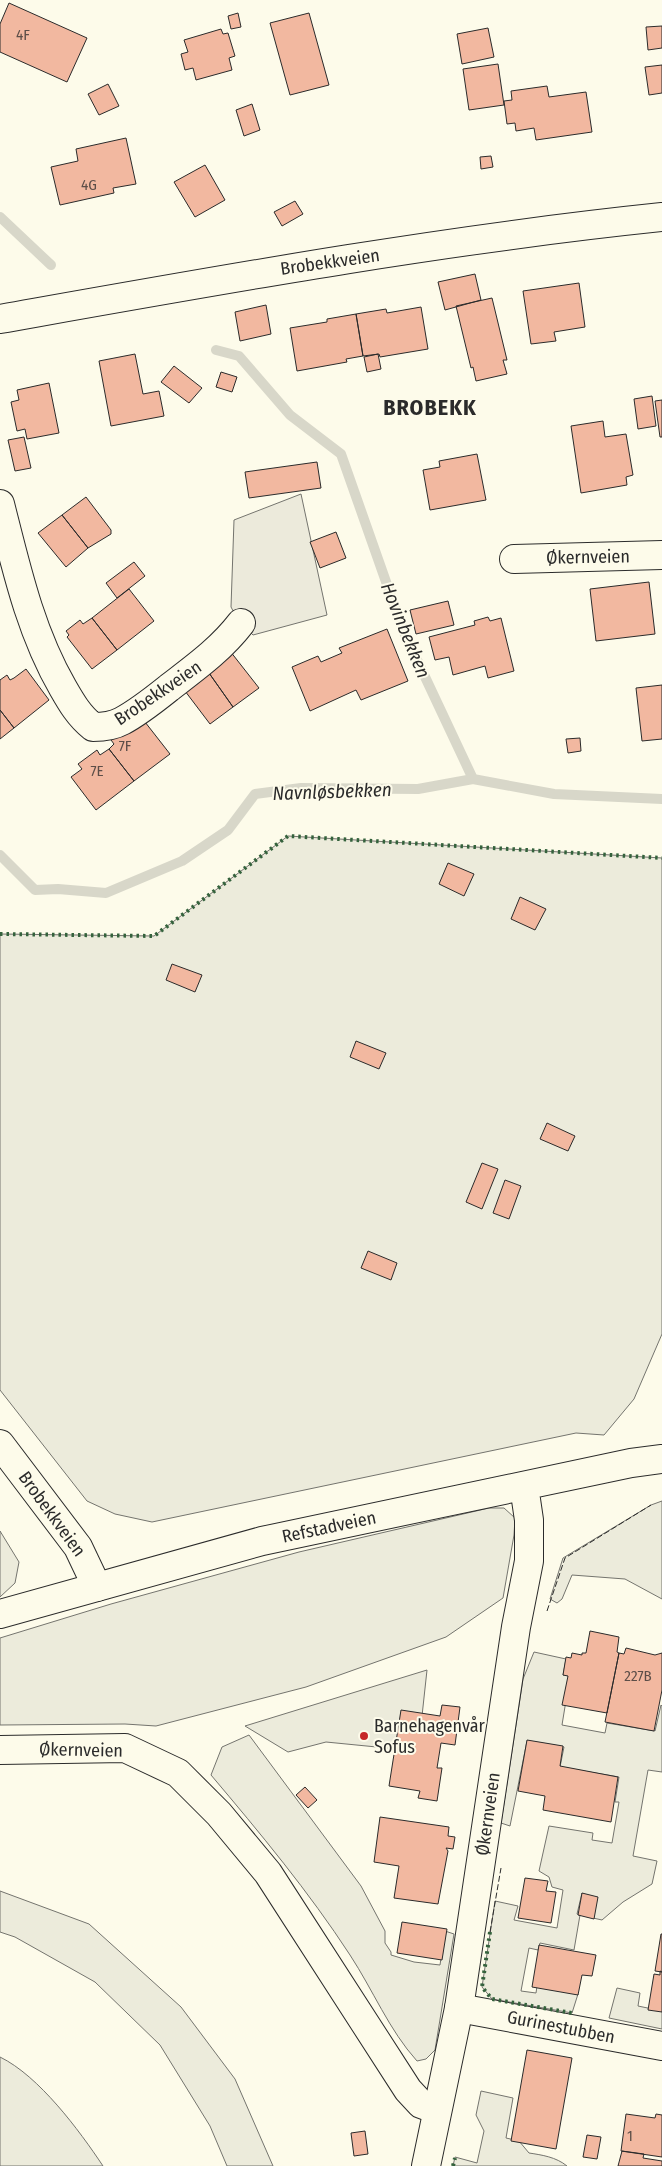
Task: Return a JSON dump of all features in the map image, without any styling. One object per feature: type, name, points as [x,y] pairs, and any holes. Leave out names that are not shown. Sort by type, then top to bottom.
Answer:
[{"type":"street","name":"Brobekkveien","points":[[0,319],[235,276],[488,239],[662,217]]},
{"type":"street","name":"Brobekkveien","points":[[0,504],[33,625],[45,655],[76,709],[93,727],[106,727],[122,721],[154,699],[211,656],[228,640],[241,623]]},
{"type":"street","name":"Økernveien","points":[[514,559],[662,556]]},
{"type":"street","name":"Brobekkveien","points":[[0,1444],[78,1547],[97,1586]]},
{"type":"street","name":"Refstadveien","points":[[0,1614],[262,1540],[631,1463],[662,1459]]},
{"type":"street","name":"Økernveien","points":[[426,2166],[459,2008],[516,1627],[529,1561],[529,1520],[524,1486]]},
{"type":"street","name":"Økernveien","points":[[0,1750],[126,1748],[178,1773],[219,1814],[268,1873],[408,2090],[421,2104],[437,2110]]},
{"type":"street","name":"Gurinestubben","points":[[459,2008],[662,2046]]},
{"type":"shaded area","points":[[301,494],[327,615],[253,635],[238,620],[231,607],[234,520]]},
{"type":"shaded area","points":[[288,836],[662,858],[662,1334],[634,1399],[604,1435],[576,1433],[152,1522],[115,1514],[87,1501],[0,1390],[0,934],[154,936]]},
{"type":"shaded area","points":[[662,1501],[662,1599],[625,1579],[572,1575],[562,1599],[557,1603],[550,1599],[563,1558],[651,1505]]},
{"type":"shaded area","points":[[489,1508],[504,1508],[515,1518],[514,1535],[503,1598],[446,1637],[306,1687],[156,1726],[125,1724],[0,1725],[0,1638],[111,1604],[299,1552]]},
{"type":"shaded area","points":[[0,1531],[19,1562],[15,1583],[0,1597]]},
{"type":"shaded area","points":[[534,1652],[566,1659],[563,1675],[570,1676],[562,1725],[605,1733],[607,1723],[655,1731],[662,1706],[662,1772],[648,1770],[633,1856],[657,1861],[652,1884],[623,1902],[602,1920],[593,1918],[582,1893],[577,1914],[580,1915],[574,1950],[540,1943],[538,1950],[529,1948],[521,1991],[536,1993],[537,1986],[578,1994],[572,2013],[492,1999],[482,1987],[495,1901],[518,1906],[514,1920],[557,1928],[563,1890],[552,1887],[549,1877],[539,1871],[549,1826],[593,1833],[592,1840],[612,1843],[619,1802],[615,1802],[619,1777],[560,1767],[564,1747],[527,1741],[510,1826],[501,1823],[523,1679]]},
{"type":"shaded area","points":[[427,1670],[422,1716],[397,1749],[326,1742],[288,1752],[245,1726]]},
{"type":"shaded area","points":[[249,1735],[361,1886],[385,1931],[385,1943],[391,1955],[414,1962],[440,1965],[445,1931],[454,1934],[435,2050],[426,2059],[417,2061],[407,2049],[350,1955],[318,1908],[211,1775],[222,1747]]},
{"type":"shaded area","points":[[0,1891],[89,1924],[181,2007],[235,2079],[273,2166],[227,2166],[210,2126],[160,2045],[95,1982],[15,1937],[0,1932]]},
{"type":"shaded area","points":[[617,1988],[640,1993],[638,2006],[662,2011],[662,2029],[609,2018]]},
{"type":"shaded area","points":[[0,2057],[15,2066],[43,2090],[82,2136],[103,2166],[0,2166]]},
{"type":"shaded area","points":[[481,2091],[513,2098],[506,2138],[519,2141],[529,2153],[554,2158],[567,2166],[453,2166],[455,2157],[477,2163],[484,2131],[476,2115]]},
{"type":"building","points":[[9,3],[87,38],[67,82],[0,52],[0,24]]},
{"type":"building","points":[[238,13],[241,27],[231,29],[228,16]]},
{"type":"building","points":[[309,13],[329,85],[290,95],[270,23]]},
{"type":"building","points":[[662,26],[662,48],[648,50],[646,27]]},
{"type":"building","points":[[488,28],[494,57],[462,64],[457,34]]},
{"type":"building","points":[[221,29],[223,34],[228,33],[235,56],[229,58],[232,70],[196,80],[193,68],[185,70],[181,54],[188,52],[184,40]]},
{"type":"building","points":[[498,64],[504,105],[469,110],[463,69]]},
{"type":"building","points":[[662,65],[662,93],[649,95],[645,67]]},
{"type":"building","points":[[108,84],[119,106],[99,115],[88,94]]},
{"type":"building","points":[[547,86],[549,97],[586,92],[592,132],[536,140],[534,128],[516,131],[515,123],[507,124],[504,101],[512,100],[511,91]]},
{"type":"building","points":[[252,104],[260,130],[244,136],[236,110]]},
{"type":"building","points":[[126,138],[136,184],[113,188],[114,193],[60,205],[51,167],[78,161],[76,149]]},
{"type":"building","points":[[491,156],[493,167],[481,169],[480,157]]},
{"type":"building","points":[[205,165],[225,200],[195,217],[174,182]]},
{"type":"building","points":[[295,201],[303,214],[282,226],[274,212]]},
{"type":"building","points":[[475,274],[481,300],[445,310],[438,282]]},
{"type":"building","points":[[579,283],[585,327],[554,332],[556,341],[531,344],[523,291]]},
{"type":"building","points":[[492,298],[507,360],[503,360],[507,374],[476,381],[456,306]]},
{"type":"building","points":[[266,305],[271,334],[240,341],[235,312]]},
{"type":"building","points":[[421,307],[428,349],[380,357],[379,354],[363,356],[356,314],[386,309],[387,313]]},
{"type":"building","points":[[356,314],[363,356],[346,359],[347,362],[297,371],[290,328],[327,322],[327,319]]},
{"type":"building","points":[[135,354],[143,394],[159,391],[164,416],[111,426],[99,361]]},
{"type":"building","points":[[378,354],[381,369],[367,372],[364,357]]},
{"type":"building","points":[[174,366],[202,388],[189,403],[161,382]]},
{"type":"building","points":[[221,372],[237,377],[232,392],[216,387]]},
{"type":"building","points":[[49,383],[59,433],[27,439],[25,429],[17,431],[11,402],[19,400],[17,390]]},
{"type":"building","points":[[652,396],[656,426],[638,429],[634,399]]},
{"type":"building","points":[[662,400],[662,437],[660,437],[655,401]]},
{"type":"building","points":[[603,421],[605,437],[626,434],[633,475],[626,477],[627,485],[581,493],[571,426]]},
{"type":"building","points":[[24,437],[31,468],[15,471],[8,440]]},
{"type":"building","points":[[477,454],[486,500],[430,510],[423,470],[440,467],[439,461]]},
{"type":"building","points":[[317,462],[321,488],[249,498],[245,472]]},
{"type":"building","points":[[86,497],[111,530],[111,534],[88,548],[62,515]]},
{"type":"building","points":[[62,515],[88,548],[66,567],[38,533]]},
{"type":"building","points":[[336,532],[346,558],[320,568],[310,542]]},
{"type":"building","points":[[134,562],[145,576],[117,598],[106,583]]},
{"type":"building","points":[[649,582],[655,634],[596,641],[590,589]]},
{"type":"building","points":[[129,589],[154,621],[117,650],[92,618]]},
{"type":"building","points":[[448,601],[454,625],[416,634],[410,610]]},
{"type":"building","points":[[488,617],[490,621],[501,618],[514,671],[488,678],[485,666],[453,675],[449,657],[435,660],[429,637],[475,625],[474,621]]},
{"type":"building","points":[[92,618],[117,650],[92,669],[67,637],[69,635],[66,631],[80,620],[83,624]]},
{"type":"building","points":[[387,629],[408,681],[361,700],[356,690],[310,711],[292,667],[318,656],[321,662],[342,653],[339,648]]},
{"type":"building","points":[[230,651],[259,688],[233,707],[209,673],[217,668],[213,663]]},
{"type":"building","points":[[26,669],[49,700],[14,728],[0,710],[0,680],[7,675],[10,680]]},
{"type":"building","points":[[209,673],[233,707],[210,724],[185,691]]},
{"type":"building","points":[[662,685],[662,739],[642,741],[636,688]]},
{"type":"building","points":[[0,710],[14,728],[0,739]]},
{"type":"building","points":[[145,722],[170,754],[134,781],[109,749],[114,744],[111,740],[127,728],[130,733]]},
{"type":"building","points":[[580,738],[581,751],[568,753],[566,739]]},
{"type":"building","points":[[109,749],[134,781],[96,810],[71,777],[82,769],[78,764],[97,750],[100,755]]},
{"type":"building","points":[[448,863],[474,874],[464,896],[439,884]]},
{"type":"building","points":[[520,897],[546,909],[535,930],[511,919]]},
{"type":"building","points":[[172,964],[202,975],[195,992],[166,980]]},
{"type":"building","points":[[356,1041],[386,1053],[379,1069],[350,1057]]},
{"type":"building","points":[[547,1123],[575,1136],[568,1151],[540,1139]]},
{"type":"building","points":[[482,1163],[498,1169],[482,1209],[466,1202]]},
{"type":"building","points":[[505,1180],[521,1186],[509,1219],[493,1213]]},
{"type":"building","points":[[368,1251],[397,1263],[391,1280],[361,1268]]},
{"type":"building","points":[[590,1631],[619,1637],[617,1652],[619,1653],[607,1713],[562,1705],[568,1676],[563,1675],[566,1657],[571,1658],[572,1653],[582,1655],[582,1653],[586,1653]]},
{"type":"building","points":[[626,1648],[655,1655],[662,1653],[662,1690],[654,1731],[605,1722],[619,1653],[624,1654]]},
{"type":"building","points":[[442,1705],[460,1707],[455,1745],[441,1743],[437,1768],[442,1768],[437,1801],[418,1798],[420,1791],[389,1786],[401,1710],[440,1716]]},
{"type":"building","points":[[527,1740],[563,1746],[560,1766],[618,1777],[611,1822],[543,1810],[545,1796],[518,1791]]},
{"type":"building","points":[[305,1787],[317,1800],[308,1808],[296,1795]]},
{"type":"building","points":[[380,1817],[449,1827],[448,1836],[455,1837],[453,1849],[446,1848],[448,1851],[438,1904],[394,1898],[399,1866],[374,1862]]},
{"type":"building","points":[[525,1878],[548,1881],[546,1891],[556,1892],[551,1923],[518,1918]]},
{"type":"building","points":[[582,1893],[598,1897],[594,1919],[578,1915]]},
{"type":"building","points":[[402,1922],[447,1929],[442,1960],[397,1953]]},
{"type":"building","points":[[662,1934],[662,1972],[655,1971]]},
{"type":"building","points":[[539,1945],[596,1955],[592,1976],[582,1975],[578,1995],[532,1987]]},
{"type":"building","points":[[660,1971],[662,1972],[662,2012],[648,2010],[654,1974],[660,1975]]},
{"type":"building","points":[[527,2050],[572,2058],[556,2149],[511,2141]]},
{"type":"building","points":[[626,2114],[655,2118],[656,2114],[662,2115],[662,2157],[621,2151]]},
{"type":"building","points":[[365,2131],[368,2154],[354,2156],[351,2133]]},
{"type":"building","points":[[587,2135],[601,2137],[597,2159],[583,2157]]},
{"type":"building","points":[[622,2151],[644,2154],[643,2158],[662,2161],[662,2166],[618,2166]]},
{"type":"waterway","name":"Hovinbekken","points":[[0,217],[51,265]]},
{"type":"waterway","name":"Hovinbekken","points":[[216,350],[239,356],[290,415],[341,454],[403,630],[473,779],[554,794],[662,799]]},
{"type":"waterway","name":"Navnløsbekken","points":[[0,855],[35,890],[58,889],[106,893],[182,861],[228,830],[255,794],[301,788],[418,789],[473,779]]},
{"type":"hedge","points":[[0,934],[154,936],[288,836],[662,858]]},
{"type":"hedge","points":[[490,1932],[482,1987],[492,1999],[572,2013]]},
{"type":"hedge","points":[[453,2166],[455,2158]]},
{"type":"fence","points":[[547,1611],[565,1558],[651,1505]]},
{"type":"fence","points":[[490,1932],[501,1868]]},
{"type":"place","name":"Barnehagenvår Sofus","points":[[364,1736]]},
{"type":"district","name":"BROBEKK","points":[[430,407]]}]
